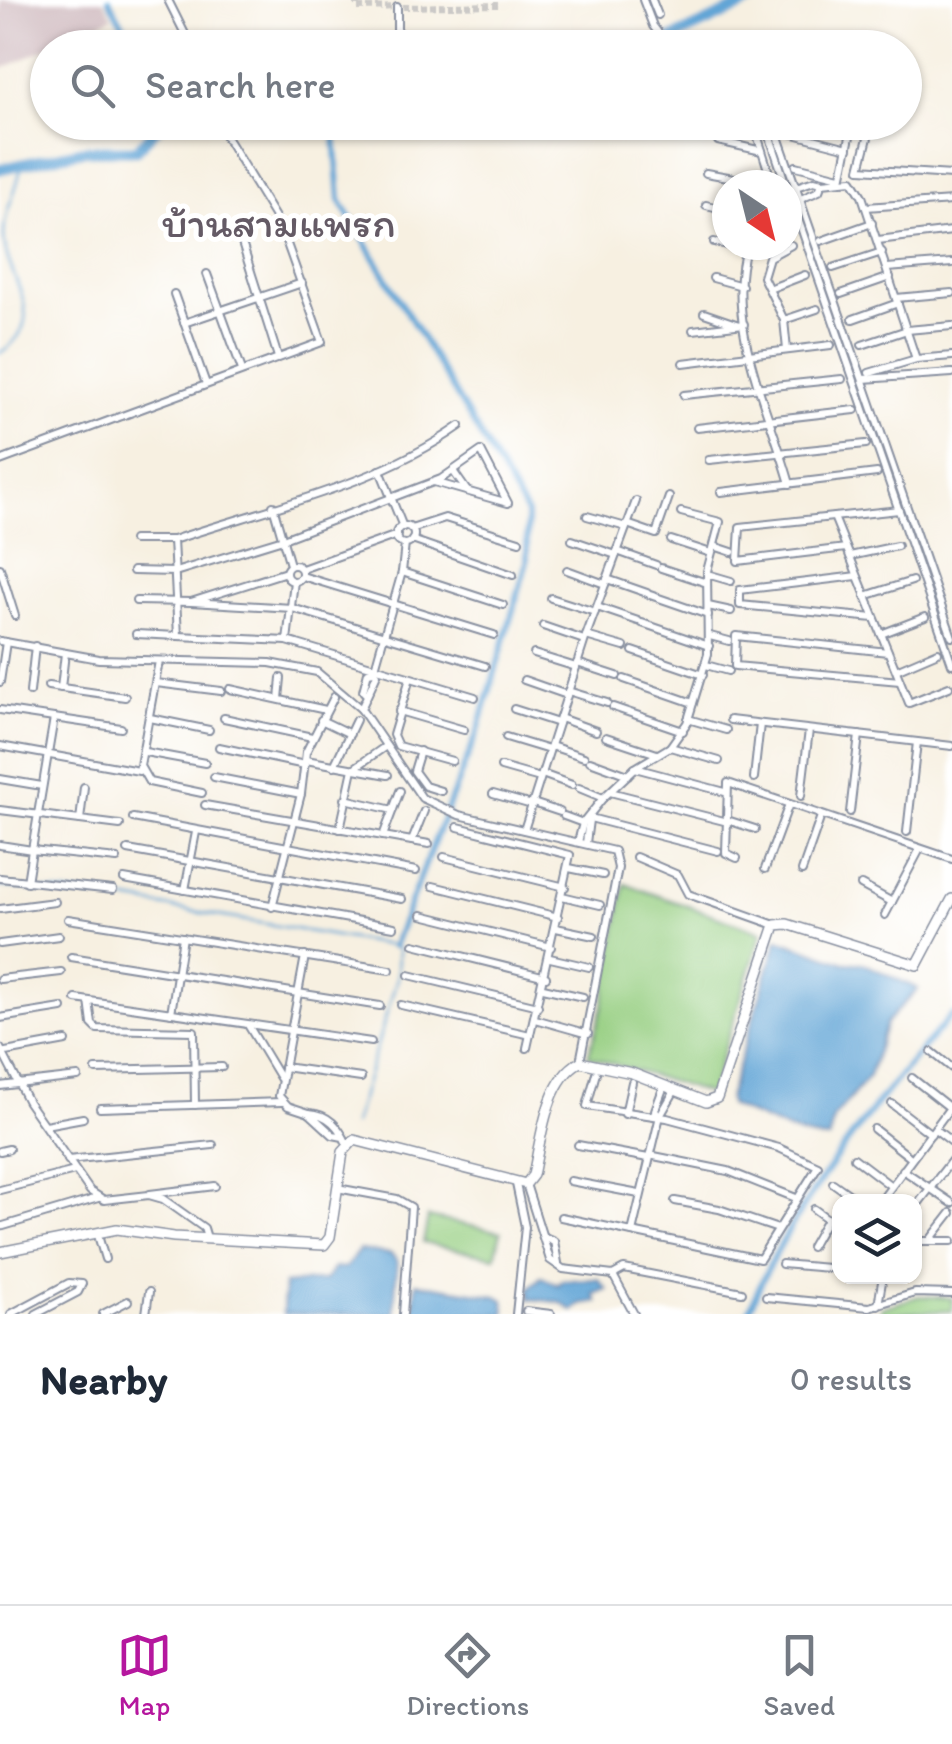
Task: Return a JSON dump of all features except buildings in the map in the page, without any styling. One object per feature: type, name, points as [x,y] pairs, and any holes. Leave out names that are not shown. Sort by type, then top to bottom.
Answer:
[{"type":"street","points":[[168,0],[183,30]]},
{"type":"street","points":[[643,0],[657,30]]},
{"type":"street","points":[[652,0],[658,14]]},
{"type":"street","points":[[397,8],[397,30]]},
{"type":"street","points":[[0,462],[322,342],[272,208],[229,140]]},
{"type":"street","points":[[760,140],[765,170]]},
{"type":"street","points":[[772,140],[782,170]]},
{"type":"street","points":[[777,140],[785,170]]},
{"type":"street","points":[[817,140],[848,148]]},
{"type":"street","points":[[841,179],[850,140]]},
{"type":"street","points":[[867,140],[860,169],[952,175]]},
{"type":"street","points":[[718,141],[763,151]]},
{"type":"street","points":[[796,166],[852,180],[872,223],[916,358]]},
{"type":"street","points":[[706,173],[712,174]]},
{"type":"street","points":[[802,186],[841,179]]},
{"type":"street","points":[[802,198],[819,191],[822,183]]},
{"type":"street","points":[[866,207],[952,201]]},
{"type":"street","points":[[706,205],[712,206]]},
{"type":"street","points":[[821,240],[872,223]]},
{"type":"street","points":[[802,226],[952,664]]},
{"type":"street","points":[[878,240],[952,231]]},
{"type":"street","points":[[240,240],[278,357]]},
{"type":"street","points":[[834,268],[882,252]]},
{"type":"street","points":[[745,260],[740,324],[790,484]]},
{"type":"street","points":[[767,260],[763,277],[784,320],[787,350]]},
{"type":"street","points":[[887,268],[952,264]]},
{"type":"street","points":[[207,274],[242,370]]},
{"type":"street","points":[[768,289],[805,276]]},
{"type":"street","points":[[841,294],[890,277]]},
{"type":"street","points":[[713,278],[742,286]]},
{"type":"street","points":[[184,323],[302,282]]},
{"type":"street","points":[[853,319],[897,300],[952,293]]},
{"type":"street","points":[[174,294],[206,384]]},
{"type":"street","points":[[784,320],[816,309]]},
{"type":"street","points":[[704,312],[740,324]]},
{"type":"street","points":[[836,317],[866,376],[952,637]]},
{"type":"street","points":[[694,330],[740,324]]},
{"type":"street","points":[[862,345],[907,330],[952,326]]},
{"type":"street","points":[[683,363],[831,345]]},
{"type":"street","points":[[866,376],[916,358],[952,356]]},
{"type":"street","points":[[866,376],[952,373]]},
{"type":"street","points":[[684,395],[842,379]]},
{"type":"street","points":[[697,428],[855,410]]},
{"type":"street","points":[[133,540],[173,540],[380,470],[426,449],[460,426]]},
{"type":"street","points":[[709,460],[866,444]]},
{"type":"street","points":[[132,571],[175,572],[283,538],[434,482],[481,452],[508,503],[434,482]]},
{"type":"street","points":[[361,709],[366,694],[362,691],[386,634],[408,542],[407,528],[380,470]]},
{"type":"street","points":[[453,471],[469,493]]},
{"type":"street","points":[[721,492],[877,473]]},
{"type":"street","points":[[656,534],[669,498]]},
{"type":"street","points":[[524,830],[567,693],[636,501]]},
{"type":"street","points":[[273,506],[294,581],[287,641]]},
{"type":"street","points":[[897,546],[738,561],[740,527],[899,510]]},
{"type":"street","points":[[582,842],[587,820],[607,795],[628,774],[670,747],[682,731],[706,665],[710,636],[707,578],[719,519],[681,512]]},
{"type":"street","points":[[587,516],[732,552]]},
{"type":"street","points":[[834,517],[909,703],[949,687]]},
{"type":"street","points":[[294,581],[302,572],[407,528],[445,518],[519,541]]},
{"type":"street","points":[[396,534],[408,542],[513,575]]},
{"type":"street","points":[[173,540],[178,636]]},
{"type":"street","points":[[572,540],[658,567],[731,580]]},
{"type":"street","points":[[0,568],[4,593],[16,616]]},
{"type":"street","points":[[136,601],[191,602],[288,569],[494,635]]},
{"type":"street","points":[[567,570],[708,611],[731,611]]},
{"type":"street","points":[[402,572],[503,605]]},
{"type":"street","points":[[858,576],[740,590],[740,605],[874,618]]},
{"type":"street","points":[[866,596],[912,581]]},
{"type":"street","points":[[222,605],[223,591]]},
{"type":"street","points":[[551,598],[709,646]]},
{"type":"street","points":[[191,602],[292,608],[485,666]]},
{"type":"street","points":[[881,634],[925,616]]},
{"type":"street","points":[[543,626],[624,647]]},
{"type":"street","points":[[136,634],[287,641],[475,697]]},
{"type":"street","points":[[710,636],[729,641]]},
{"type":"street","points":[[888,652],[736,636],[735,666],[900,681]]},
{"type":"street","points":[[0,682],[3,642],[98,659],[295,666],[330,679],[361,709],[414,792],[441,808],[614,851],[618,860],[588,1034],[580,1062],[568,1070],[554,1096],[533,1174],[521,1184]]},
{"type":"street","points":[[30,692],[35,646]]},
{"type":"street","points":[[634,651],[703,675]]},
{"type":"street","points":[[896,670],[938,652]]},
{"type":"street","points":[[61,688],[65,653]]},
{"type":"street","points":[[534,654],[621,678],[694,704]]},
{"type":"street","points":[[159,660],[141,768],[148,782],[202,793]]},
{"type":"street","points":[[706,665],[728,671]]},
{"type":"street","points":[[279,699],[281,678]]},
{"type":"street","points":[[410,678],[392,735],[398,746],[452,761]]},
{"type":"street","points":[[524,680],[682,731]]},
{"type":"street","points":[[156,683],[226,690],[326,710]]},
{"type":"street","points":[[48,686],[126,697]]},
{"type":"street","points":[[272,908],[302,794],[312,737],[334,696]]},
{"type":"street","points":[[514,709],[596,731]]},
{"type":"street","points":[[0,710],[121,728]]},
{"type":"street","points":[[399,711],[464,730]]},
{"type":"street","points":[[27,882],[54,718]]},
{"type":"street","points":[[150,718],[209,730]]},
{"type":"street","points":[[224,718],[312,737]]},
{"type":"street","points":[[688,719],[726,730]]},
{"type":"street","points":[[321,720],[350,734]]},
{"type":"street","points":[[334,766],[356,720]]},
{"type":"street","points":[[730,720],[952,746]]},
{"type":"street","points":[[754,778],[760,724]]},
{"type":"street","points":[[801,796],[809,730]]},
{"type":"street","points":[[850,812],[859,735]]},
{"type":"street","points":[[506,737],[628,774]]},
{"type":"street","points":[[606,737],[658,754]]},
{"type":"street","points":[[907,832],[917,742]]},
{"type":"street","points":[[0,746],[141,768]]},
{"type":"street","points":[[340,829],[353,769],[386,746]]},
{"type":"street","points":[[219,747],[388,775]]},
{"type":"street","points":[[670,747],[720,761]]},
{"type":"street","points":[[420,750],[414,771],[425,786],[441,791]]},
{"type":"street","points":[[145,752],[204,762]]},
{"type":"street","points":[[501,767],[755,829]]},
{"type":"street","points":[[636,768],[724,792]]},
{"type":"street","points":[[214,776],[302,794]]},
{"type":"street","points":[[0,778],[42,786]]},
{"type":"street","points":[[737,858],[726,853],[728,783],[952,860]]},
{"type":"street","points":[[80,820],[84,787]]},
{"type":"street","points":[[383,836],[400,791]]},
{"type":"street","points":[[492,794],[718,850]]},
{"type":"street","points":[[345,799],[393,810]]},
{"type":"street","points":[[766,869],[789,804]]},
{"type":"street","points":[[206,805],[428,844]]},
{"type":"street","points":[[0,810],[120,825]]},
{"type":"street","points":[[412,840],[424,811]]},
{"type":"street","points":[[802,870],[822,816]]},
{"type":"street","points":[[133,818],[416,871]]},
{"type":"street","points":[[458,828],[568,853],[570,868],[527,1048]]},
{"type":"street","points":[[186,890],[196,832]]},
{"type":"street","points":[[0,845],[117,859]]},
{"type":"street","points":[[128,850],[402,898]]},
{"type":"street","points":[[884,916],[920,850]]},
{"type":"street","points":[[444,857],[565,887]]},
{"type":"street","points":[[636,857],[678,874],[688,894],[775,925],[787,924],[917,965],[952,899]]},
{"type":"street","points":[[570,868],[603,875]]},
{"type":"street","points":[[0,878],[113,890]]},
{"type":"street","points":[[124,879],[394,927]]},
{"type":"street","points":[[861,885],[892,902]]},
{"type":"street","points":[[433,886],[558,917]]},
{"type":"street","points":[[562,896],[600,905]]},
{"type":"street","points":[[0,909],[55,902]]},
{"type":"street","points":[[422,915],[552,947]]},
{"type":"street","points":[[68,919],[390,970]]},
{"type":"street","points":[[580,1062],[706,1102],[717,1098],[775,925]]},
{"type":"street","points":[[556,928],[594,936]]},
{"type":"street","points":[[0,944],[59,936]]},
{"type":"street","points":[[171,1013],[183,937]]},
{"type":"street","points":[[414,944],[546,977]]},
{"type":"street","points":[[282,1102],[280,1078],[306,956]]},
{"type":"street","points":[[71,957],[380,1006]]},
{"type":"street","points":[[550,958],[590,967]]},
{"type":"street","points":[[0,979],[61,972]]},
{"type":"street","points":[[410,975],[538,1006]]},
{"type":"street","points":[[542,988],[583,997]]},
{"type":"street","points":[[76,999],[371,1042]]},
{"type":"street","points":[[89,1001],[92,1024],[97,1028],[191,1029],[195,1105]]},
{"type":"street","points":[[401,1004],[530,1035]]},
{"type":"street","points":[[0,1018],[62,1008]]},
{"type":"street","points":[[535,1019],[588,1034]]},
{"type":"street","points":[[247,1024],[280,1078]]},
{"type":"street","points":[[66,1041],[0,1052],[44,1125],[98,1198]]},
{"type":"street","points":[[932,1052],[952,1068]]},
{"type":"street","points":[[96,1070],[222,1067]]},
{"type":"street","points":[[284,1067],[361,1078]]},
{"type":"street","points":[[560,1217],[760,1259],[796,1198],[813,1180],[818,1166],[779,1148],[659,1118],[587,1106],[596,1072]]},
{"type":"street","points":[[0,1086],[78,1077]]},
{"type":"street","points":[[886,1194],[951,1106],[912,1078]]},
{"type":"street","points":[[626,1114],[632,1082]]},
{"type":"street","points":[[659,1118],[655,1110],[664,1086]]},
{"type":"street","points":[[632,1232],[659,1118],[675,1090]]},
{"type":"street","points":[[100,1108],[282,1102],[310,1113],[345,1141],[369,1142],[521,1184]]},
{"type":"street","points":[[892,1104],[952,1142]]},
{"type":"street","points":[[44,1125],[84,1118]]},
{"type":"street","points":[[874,1130],[911,1158]]},
{"type":"street","points":[[0,1252],[123,1228],[207,1239],[324,1245],[330,1237],[345,1141]]},
{"type":"street","points":[[578,1144],[728,1171],[796,1198]]},
{"type":"street","points":[[68,1160],[212,1145]]},
{"type":"street","points":[[854,1158],[891,1186]]},
{"type":"street","points":[[922,1199],[952,1160]]},
{"type":"street","points":[[903,1170],[948,1196],[952,1204]]},
{"type":"street","points":[[0,1190],[75,1171]]},
{"type":"street","points":[[570,1181],[640,1194]]},
{"type":"street","points":[[833,1183],[849,1194]]},
{"type":"street","points":[[521,1184],[545,1238],[554,1241],[562,1269],[613,1275],[624,1269],[742,1292]]},
{"type":"street","points":[[516,1314],[526,1227],[521,1184]]},
{"type":"street","points":[[0,1227],[98,1198],[216,1186]]},
{"type":"street","points":[[337,1188],[397,1199],[411,1207],[403,1314]]},
{"type":"street","points":[[149,1194],[204,1228],[207,1239]]},
{"type":"street","points":[[675,1201],[719,1209],[778,1229]]},
{"type":"street","points":[[814,1209],[832,1222]]},
{"type":"street","points":[[930,1241],[950,1213]]},
{"type":"street","points":[[811,1247],[828,1219]]},
{"type":"street","points":[[97,1232],[104,1259]]},
{"type":"street","points":[[922,1241],[952,1242]]},
{"type":"street","points":[[782,1264],[832,1268]]},
{"type":"street","points":[[613,1275],[634,1314]]},
{"type":"street","points":[[12,1314],[69,1283],[82,1284],[78,1292],[36,1314]]},
{"type":"street","points":[[878,1306],[882,1284]]},
{"type":"street","points":[[146,1314],[149,1292]]},
{"type":"street","points":[[766,1297],[878,1306],[915,1293],[952,1294]]},
{"type":"street","points":[[103,1314],[128,1301]]},
{"type":"street","points":[[526,1311],[551,1314]]},
{"type":"shaded area","points":[[0,0],[103,0],[113,17],[85,30],[30,30],[30,56],[0,70]]},
{"type":"green space","points":[[625,884],[762,932],[710,1094],[588,1056],[602,1009]]},
{"type":"green space","points":[[428,1217],[501,1232],[495,1257],[423,1243]]},
{"type":"green space","points":[[919,1296],[952,1298],[952,1311],[880,1314],[881,1308]]},
{"type":"water","points":[[778,939],[845,963],[863,963],[918,989],[886,1023],[869,1076],[833,1119],[829,1139],[793,1132],[729,1105]]},
{"type":"water","points":[[359,1250],[391,1254],[397,1261],[394,1314],[283,1314],[284,1284],[325,1280],[334,1268],[345,1268]]},
{"type":"water","points":[[541,1277],[558,1285],[563,1280],[598,1279],[607,1289],[594,1294],[597,1302],[580,1304],[573,1311],[560,1302],[530,1299],[529,1288]]},
{"type":"water","points":[[416,1283],[497,1296],[504,1300],[505,1314],[413,1314]]},
{"type":"waterway","points":[[109,0],[126,30]]},
{"type":"waterway","points":[[691,30],[755,0]]},
{"type":"waterway","points":[[0,169],[85,150],[136,150],[146,140]]},
{"type":"waterway","points":[[335,140],[340,200],[527,514],[527,562],[478,731],[393,946]]},
{"type":"waterway","points":[[0,353],[24,326],[22,297],[4,234],[21,166]]},
{"type":"waterway","points":[[0,886],[115,898],[393,946],[398,950],[397,979],[353,1125]]},
{"type":"waterway","points":[[748,1314],[785,1236],[837,1157],[952,1015]]},
{"type":"tunnel","points":[[357,0],[357,8],[498,5]]},
{"type":"district","name":"บ้านสามแพรก","points":[[279,222]]}]
